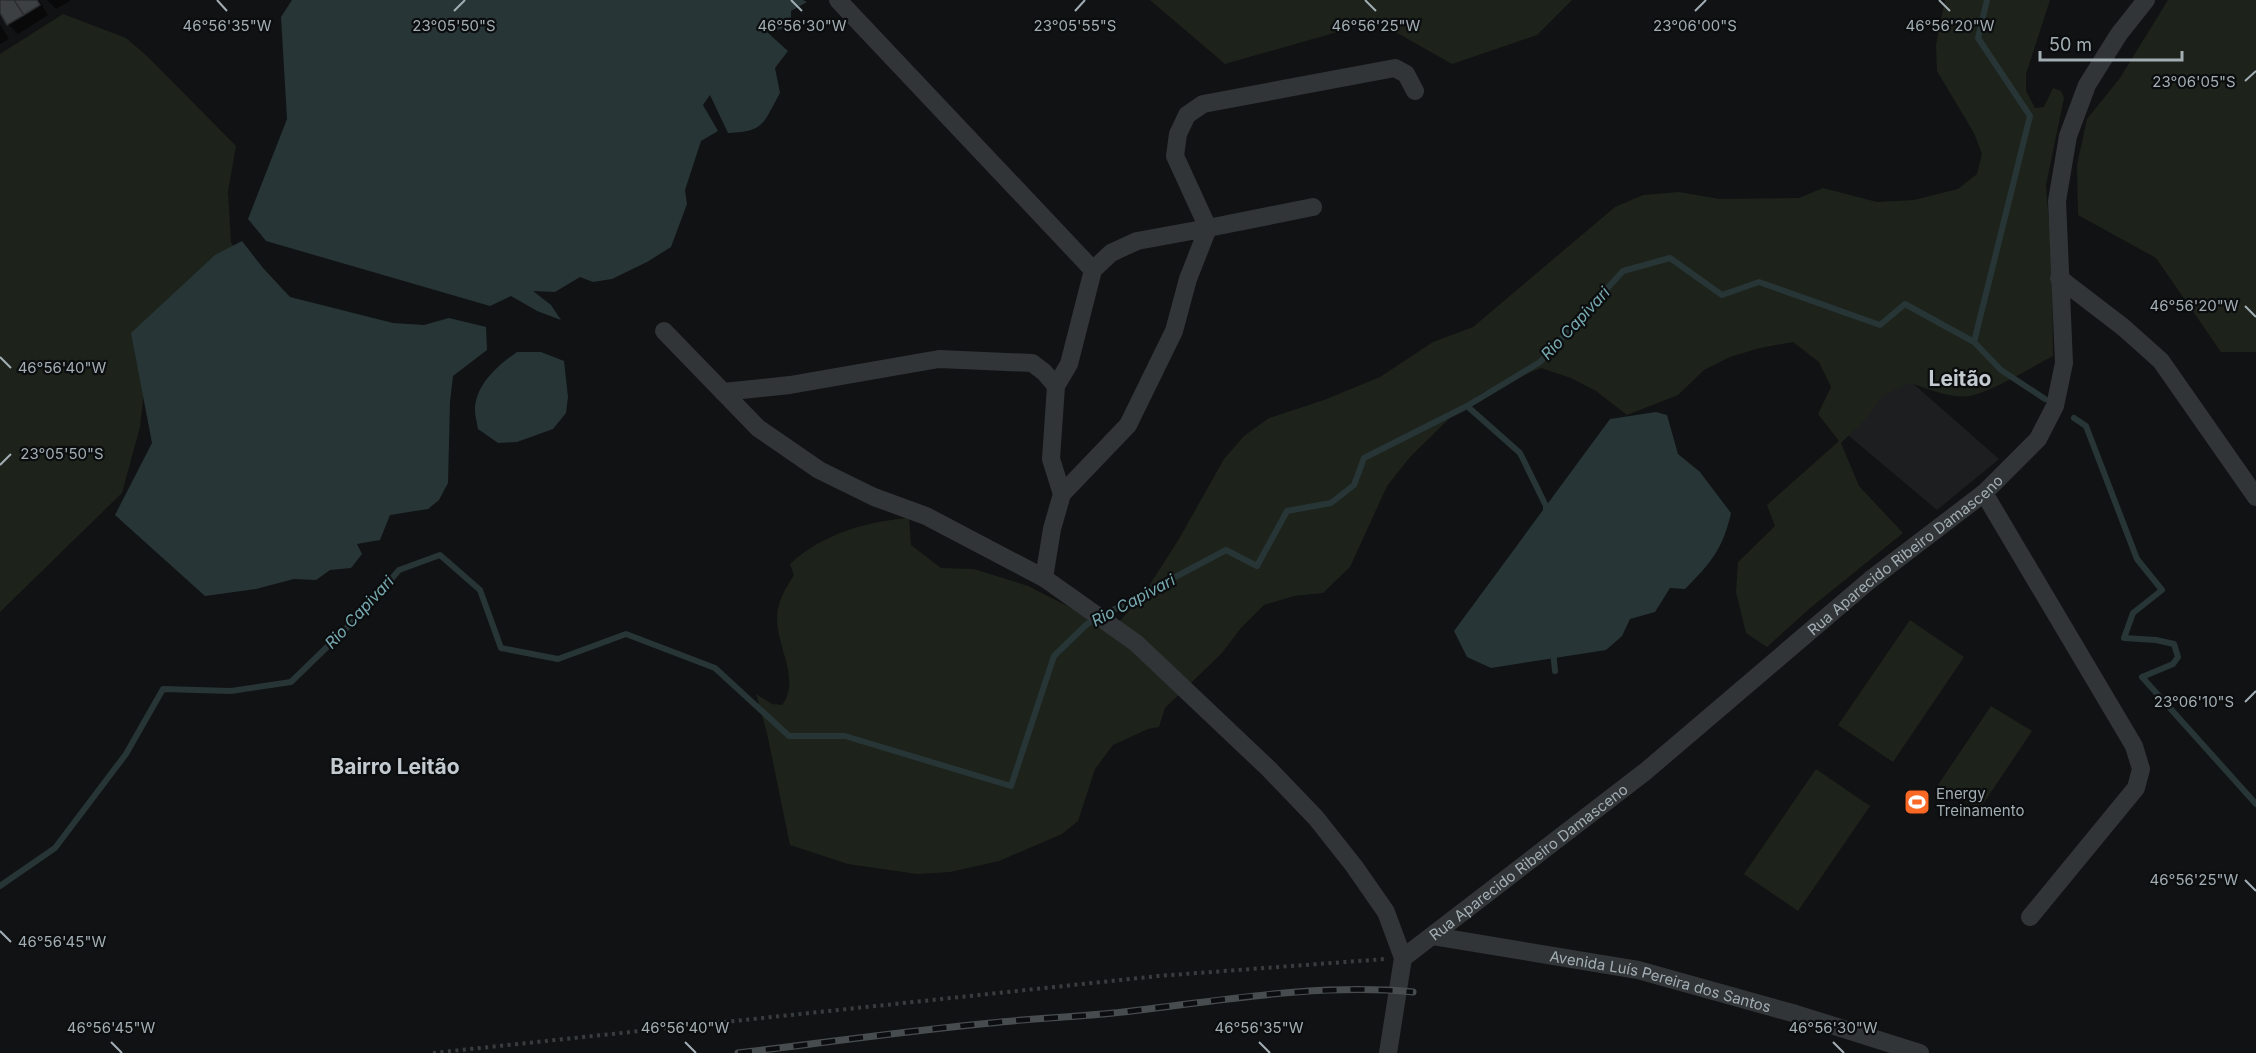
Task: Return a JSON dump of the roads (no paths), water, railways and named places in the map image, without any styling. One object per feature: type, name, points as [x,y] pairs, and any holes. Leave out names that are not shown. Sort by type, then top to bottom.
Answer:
[{"type":"street","points":[[838,0],[1093,270]]},
{"type":"street","name":"Rua Aparecido Ribeiro Damasceno","points":[[1402,964],[1433,936],[1646,771],[1870,580],[1984,493],[2038,439],[2055,406],[2064,363],[2057,201],[2068,136],[2087,84],[2119,34],[2146,0]]},
{"type":"street","points":[[1044,578],[1052,529],[1062,494],[1128,425],[1174,331],[1188,279],[1208,228],[1175,156],[1178,134],[1186,115],[1203,104],[1395,68],[1406,74],[1415,91]]},
{"type":"street","points":[[1062,494],[1051,459],[1056,386],[1069,364],[1093,270],[1111,253],[1137,242],[1313,207]]},
{"type":"street","points":[[2060,278],[2161,361],[2256,497]]},
{"type":"street","points":[[664,331],[758,428],[819,470],[874,497],[926,516],[1044,578],[1085,606],[1136,643],[1269,769],[1316,818],[1354,866],[1386,912],[1402,964],[1388,1053]]},
{"type":"street","points":[[723,392],[790,385],[939,359],[1032,363],[1044,372],[1056,386]]},
{"type":"street","points":[[1984,493],[2134,746],[2141,769],[2136,788],[2030,917]]},
{"type":"street","name":"Avenida Luís Pereira dos Santos","points":[[1433,936],[1638,970],[1807,1017],[1920,1053]]},
{"type":"waterway","name":"Rio Capivari","points":[[0,886],[55,848],[126,754],[163,689],[231,691],[291,682],[366,609],[399,570],[440,555],[480,590],[501,648],[558,659],[626,634],[715,668],[789,736],[845,736],[1011,786],[1054,656],[1087,624],[1226,550],[1257,566],[1287,511],[1331,503],[1354,485],[1364,458],[1467,406],[1540,362],[1623,271],[1670,258],[1722,295],[1759,282],[1880,325],[1905,304],[1974,342],[2030,116],[1978,38],[1987,0]]},
{"type":"waterway","points":[[1974,342],[2001,370],[2045,399]]},
{"type":"waterway","points":[[1467,406],[1520,453],[1546,506],[1546,512]]},
{"type":"waterway","points":[[2074,418],[2086,426],[2137,559],[2162,590],[2133,613],[2124,638],[2156,640],[2174,644],[2178,657],[2173,664],[2142,677],[2256,804]]},
{"type":"waterway","points":[[1553,651],[1555,671]]},
{"type":"railway","points":[[738,1053],[927,1030],[1123,1012],[1268,994],[1341,990],[1413,992]]},
{"type":"place","name":"Energy Treinamento","points":[[1917,802]]},
{"type":"district","name":"Leitão","points":[[1960,378]]},
{"type":"district","name":"Bairro Leitão","points":[[395,766]]}]
